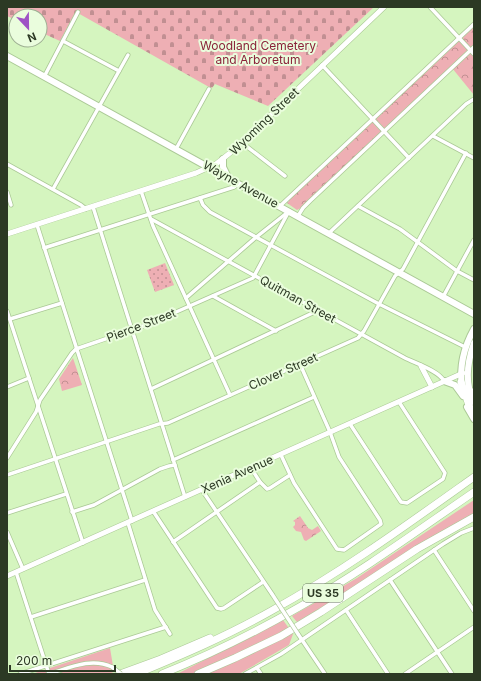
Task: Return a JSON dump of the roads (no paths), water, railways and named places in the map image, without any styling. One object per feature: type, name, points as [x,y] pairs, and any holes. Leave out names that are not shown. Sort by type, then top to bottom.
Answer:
[{"type":"highway","points":[[461,378],[470,408],[474,413]]},
{"type":"highway","points":[[443,499],[474,473]]},
{"type":"highway","name":"US 35","points":[[136,674],[209,643],[271,612],[323,580],[474,477]]},
{"type":"highway","name":"US 35","points":[[163,674],[253,632],[306,603],[373,561],[474,492]]},
{"type":"highway","points":[[198,674],[281,636],[321,612],[417,548],[474,517]]},
{"type":"highway","points":[[120,674],[161,659],[271,612]]},
{"type":"main road","name":"Wayne Avenue","points":[[7,56],[228,178],[238,182],[328,234],[474,314]]},
{"type":"main road","points":[[224,159],[223,167],[228,178]]},
{"type":"main road","points":[[474,329],[465,348],[462,360],[461,378],[463,396],[468,410],[474,419]]},
{"type":"main road","points":[[473,345],[469,357],[468,372],[474,402]]},
{"type":"main road","points":[[444,381],[455,385],[463,396]]},
{"type":"street","name":"Wyoming Street","points":[[7,234],[210,168],[224,159],[384,7]]},
{"type":"street","points":[[430,7],[474,54]]},
{"type":"street","points":[[44,77],[78,12]]},
{"type":"street","points":[[280,206],[474,24]]},
{"type":"street","points":[[63,41],[119,71]]},
{"type":"street","points":[[298,216],[310,201],[474,47]]},
{"type":"street","points":[[53,189],[128,55]]},
{"type":"street","points":[[322,65],[409,158]]},
{"type":"street","points":[[176,149],[209,89]]},
{"type":"street","points":[[328,234],[466,104],[474,99]]},
{"type":"street","points":[[433,136],[474,158]]},
{"type":"street","points":[[241,142],[285,176]]},
{"type":"street","points":[[362,334],[395,276],[403,269],[466,153]]},
{"type":"street","points":[[7,164],[81,204],[86,209]]},
{"type":"street","points":[[44,248],[234,187],[238,184],[238,182]]},
{"type":"street","points":[[141,191],[150,219],[230,395]]},
{"type":"street","points":[[7,192],[11,205]]},
{"type":"street","points":[[200,198],[203,205],[210,212],[379,304],[465,348],[473,345]]},
{"type":"street","points":[[358,206],[400,229],[457,271],[474,280]]},
{"type":"street","points":[[93,207],[185,497]]},
{"type":"street","points":[[186,298],[256,237],[289,211]]},
{"type":"street","points":[[255,275],[289,211]]},
{"type":"street","name":"Quitman Street","points":[[150,219],[439,375],[444,381]]},
{"type":"street","points":[[37,225],[122,490],[145,580],[155,610],[170,634]]},
{"type":"street","points":[[443,297],[474,240]]},
{"type":"street","name":"Pierce Street","points":[[76,349],[132,331],[253,278],[255,275]]},
{"type":"street","points":[[213,296],[276,331]]},
{"type":"street","points":[[10,319],[62,303]]},
{"type":"street","points":[[151,389],[319,310]]},
{"type":"street","points":[[7,311],[83,543]]},
{"type":"street","name":"Clover Street","points":[[7,475],[159,424],[162,425],[358,338],[362,334]]},
{"type":"street","points":[[7,458],[36,412],[40,400],[76,349]]},
{"type":"street","points":[[281,454],[290,475],[337,549],[341,550],[380,526],[380,520],[343,463],[300,364]]},
{"type":"street","points":[[422,366],[432,387]]},
{"type":"street","name":"Xenia Avenue","points":[[7,576],[444,381],[461,378],[468,372]]},
{"type":"street","points":[[7,387],[28,378]]},
{"type":"street","points":[[173,460],[314,397]]},
{"type":"street","points":[[350,424],[401,502],[407,503],[444,479],[446,473],[399,402]]},
{"type":"street","points":[[72,512],[86,508],[160,469],[175,465]]},
{"type":"street","points":[[251,468],[260,482],[265,488],[268,489],[290,475]]},
{"type":"street","points":[[173,542],[260,482]]},
{"type":"street","points":[[202,490],[325,674]]},
{"type":"street","points":[[7,513],[66,494]]},
{"type":"street","points":[[153,511],[217,608],[221,609],[263,582]]},
{"type":"street","points":[[245,674],[302,640],[452,538],[474,528]]},
{"type":"street","points":[[7,532],[23,569]]},
{"type":"street","points":[[434,550],[474,611]]},
{"type":"street","points":[[16,572],[49,674],[76,665],[91,662],[103,663],[112,667],[120,674]]},
{"type":"street","points":[[31,617],[145,580]]},
{"type":"street","points":[[390,580],[452,674]]},
{"type":"street","points":[[346,610],[388,674]]},
{"type":"street","points":[[20,674],[166,627]]},
{"type":"street","points":[[405,674],[474,627]]},
{"type":"street","points":[[257,668],[261,674]]},
{"type":"park label","name":"Woodland Cemetery and Arboretum","points":[[258,52]]}]
